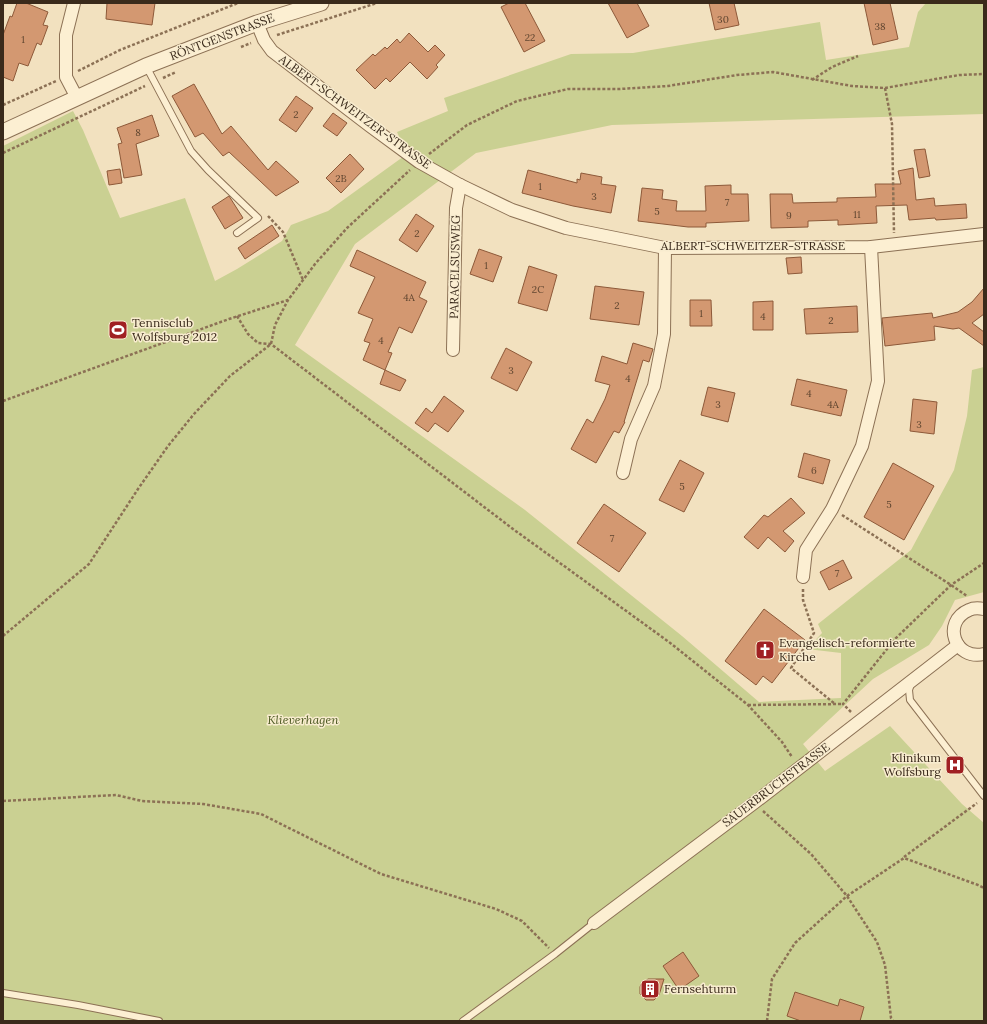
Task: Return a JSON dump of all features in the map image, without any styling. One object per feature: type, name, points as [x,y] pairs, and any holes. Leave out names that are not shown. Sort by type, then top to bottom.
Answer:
[{"type":"street","points":[[74,3],[66,35],[66,77],[77,98]]},
{"type":"street","name":"RÖNTGENSTRASSE","points":[[3,132],[146,66],[257,23],[321,3]]},
{"type":"street","name":"ALBERT-SCHWEITZER-STRASSE","points":[[257,23],[264,40],[272,51],[419,162],[512,210],[566,228],[665,248],[871,247],[984,234]]},
{"type":"street","name":"PARACELSUSWEG","points":[[453,350],[456,208],[460,184]]},
{"type":"street","points":[[803,577],[806,550],[832,509],[862,446],[878,381],[871,247]]},
{"type":"street","points":[[623,473],[631,439],[654,386],[664,334],[665,248]]},
{"type":"street","points":[[984,609],[972,608],[963,612],[957,619],[954,628],[954,637],[964,652],[973,655],[984,654]]},
{"type":"street","name":"SAUERBRUCHSTRASSE","points":[[594,923],[754,803],[958,645]]},
{"type":"lane","points":[[146,66],[191,151],[208,170],[258,218],[237,233]]},
{"type":"lane","points":[[914,680],[909,690],[910,700],[984,796]]},
{"type":"lane","points":[[463,1021],[555,954],[594,923]]},
{"type":"lane","points":[[3,993],[78,1005],[159,1021]]},
{"type":"path","points":[[3,105],[66,77],[120,50],[238,3]]},
{"type":"path","points":[[236,48],[376,3]]},
{"type":"path","points":[[812,80],[832,67],[858,56]]},
{"type":"path","points":[[3,153],[180,70]]},
{"type":"path","points":[[3,636],[89,564],[168,446],[194,414],[230,376],[271,344],[275,325],[288,300],[315,264],[347,228],[419,162],[467,125],[517,101],[568,89],[620,89],[668,86],[737,75],[773,72],[852,86],[885,88],[959,75],[984,74]]},
{"type":"path","points":[[885,88],[892,124],[894,244]]},
{"type":"path","points":[[258,218],[263,211],[283,232],[303,280]]},
{"type":"path","points":[[3,401],[237,316],[288,300]]},
{"type":"path","points":[[237,316],[248,334],[258,343],[271,344],[513,529],[669,642],[748,705],[782,742],[800,767]]},
{"type":"path","points":[[832,509],[951,584],[972,600]]},
{"type":"path","points":[[843,704],[895,639],[951,584],[984,563]]},
{"type":"path","points":[[803,577],[803,600],[814,633],[791,668],[835,704]]},
{"type":"path","points":[[748,705],[843,704],[853,714],[858,723]]},
{"type":"path","points":[[3,801],[116,795],[142,801],[203,804],[261,814],[381,874],[496,909],[522,921],[555,954]]},
{"type":"path","points":[[767,1021],[772,979],[795,943],[847,896],[904,858],[978,802]]},
{"type":"path","points":[[754,803],[810,854],[847,896],[877,942],[885,965],[891,1018],[893,1021]]},
{"type":"path","points":[[904,858],[984,888]]},
{"type":"green space","name":"Klieverhagen","points":[[926,3],[984,3],[984,114],[612,125],[476,153],[355,244],[295,345],[525,510],[682,636],[759,702],[841,698],[841,653],[807,649],[822,633],[818,624],[911,550],[954,470],[967,416],[972,370],[984,367],[984,592],[955,600],[942,626],[929,645],[873,679],[803,744],[825,771],[890,726],[962,804],[984,823],[984,1021],[3,1021],[3,146],[73,111],[83,130],[120,218],[185,198],[215,281],[282,241],[291,225],[328,211],[407,154],[397,132],[448,111],[444,98],[571,54],[633,53],[820,22],[826,60],[909,47],[918,12]]},
{"type":"building","points":[[17,3],[26,3],[48,12],[43,25],[48,26],[41,45],[37,43],[28,66],[19,63],[13,81],[3,77],[3,35],[10,16],[12,17]]},
{"type":"building","points":[[107,3],[155,3],[152,25],[106,19]]},
{"type":"building","points":[[509,3],[525,3],[545,41],[524,52],[501,7]]},
{"type":"building","points":[[608,3],[637,3],[649,26],[627,38]]},
{"type":"building","points":[[709,3],[734,3],[739,25],[715,30]]},
{"type":"building","points":[[864,3],[890,3],[898,39],[873,45]]},
{"type":"building","points":[[409,33],[428,52],[435,45],[445,55],[436,65],[438,67],[427,79],[410,62],[390,82],[386,78],[375,89],[356,70],[373,54],[375,56],[385,47],[387,49],[397,39],[400,43]]},
{"type":"building","points":[[194,84],[222,134],[231,126],[268,170],[276,161],[299,182],[276,196],[229,152],[223,156],[203,133],[195,137],[172,96]]},
{"type":"building","points":[[296,96],[313,108],[296,132],[279,120]]},
{"type":"building","points":[[333,113],[347,123],[337,136],[323,126]]},
{"type":"building","points":[[152,115],[159,136],[136,144],[142,175],[124,178],[118,144],[122,143],[117,128]]},
{"type":"building","points":[[925,149],[930,176],[919,178],[914,150]]},
{"type":"building","points":[[350,154],[364,169],[341,193],[326,178]]},
{"type":"building","points":[[913,168],[916,200],[934,198],[935,206],[966,204],[967,218],[909,220],[907,205],[876,206],[877,223],[838,225],[838,220],[808,221],[808,227],[771,228],[770,194],[792,194],[793,203],[837,202],[837,198],[876,197],[875,184],[901,184],[898,171]]},
{"type":"building","points":[[120,169],[122,183],[109,185],[107,171]]},
{"type":"building","points":[[528,170],[577,183],[577,179],[580,180],[581,173],[602,177],[601,184],[616,186],[611,213],[573,206],[522,193]]},
{"type":"building","points":[[731,185],[731,194],[748,194],[749,221],[706,223],[706,227],[688,227],[638,221],[642,188],[663,190],[662,199],[677,201],[676,211],[706,211],[705,186]]},
{"type":"building","points":[[229,196],[243,218],[225,229],[212,207]]},
{"type":"building","points":[[416,214],[434,226],[417,252],[399,240]]},
{"type":"building","points":[[272,225],[279,236],[245,259],[238,248]]},
{"type":"building","points":[[479,249],[502,257],[493,282],[470,274]]},
{"type":"building","points":[[357,250],[426,282],[419,297],[427,301],[412,333],[399,327],[388,352],[392,353],[385,370],[363,360],[370,343],[364,341],[373,319],[358,313],[375,277],[350,266]]},
{"type":"building","points":[[801,257],[802,273],[788,274],[786,258]]},
{"type":"building","points":[[529,266],[557,275],[547,311],[518,303]]},
{"type":"building","points":[[595,286],[644,292],[639,325],[590,319]]},
{"type":"building","points":[[984,288],[984,314],[972,323],[984,332],[984,346],[959,328],[953,329],[934,326],[935,340],[885,346],[882,318],[932,313],[933,318],[958,312],[972,302]]},
{"type":"building","points":[[690,300],[711,300],[712,326],[690,326]]},
{"type":"building","points":[[773,301],[773,330],[753,330],[753,302]]},
{"type":"building","points":[[857,306],[858,332],[806,334],[804,309]]},
{"type":"building","points":[[633,343],[653,349],[649,362],[643,360],[625,422],[619,433],[614,431],[596,463],[571,449],[587,419],[593,423],[610,385],[595,381],[602,356],[627,364]]},
{"type":"building","points":[[506,348],[532,362],[517,391],[491,378]]},
{"type":"building","points":[[385,370],[406,380],[400,391],[380,384]]},
{"type":"building","points":[[797,379],[847,390],[841,416],[791,405]]},
{"type":"building","points":[[708,387],[735,393],[728,422],[701,415]]},
{"type":"building","points":[[444,396],[464,411],[448,432],[435,423],[428,432],[415,423],[426,408],[432,413]]},
{"type":"building","points":[[913,399],[937,402],[934,434],[910,431]]},
{"type":"building","points":[[804,453],[830,460],[823,484],[798,477]]},
{"type":"building","points":[[680,460],[704,473],[684,512],[659,500]]},
{"type":"building","points":[[893,463],[934,486],[904,540],[864,517]]},
{"type":"building","points":[[791,498],[805,513],[783,531],[794,541],[785,552],[768,537],[758,549],[744,537],[764,515],[768,517]]},
{"type":"building","points":[[604,504],[646,533],[619,572],[577,543]]},
{"type":"building","points":[[843,560],[852,578],[829,590],[820,572]]},
{"type":"building","name":"Evangelisch-reformierte Kirche","points":[[764,609],[805,640],[772,683],[763,676],[756,685],[725,661]]},
{"type":"building","points":[[683,952],[699,976],[679,990],[663,966]]},
{"type":"building","name":"Fernsehturm","points":[[648,979],[664,979],[659,995],[654,1000],[646,1000],[640,994],[641,984]]},
{"type":"building","points":[[795,992],[838,1006],[840,999],[864,1007],[860,1021],[801,1021],[787,1016]]},
{"type":"place","name":"Tennisclub Wolfsburg 2012","points":[[118,330]]},
{"type":"place","name":"Evangelisch-reformierte Kirche","points":[[765,650]]},
{"type":"place","name":"Klinikum Wolfsburg","points":[[955,765]]},
{"type":"place","name":"Fernsehturm","points":[[650,989]]}]
